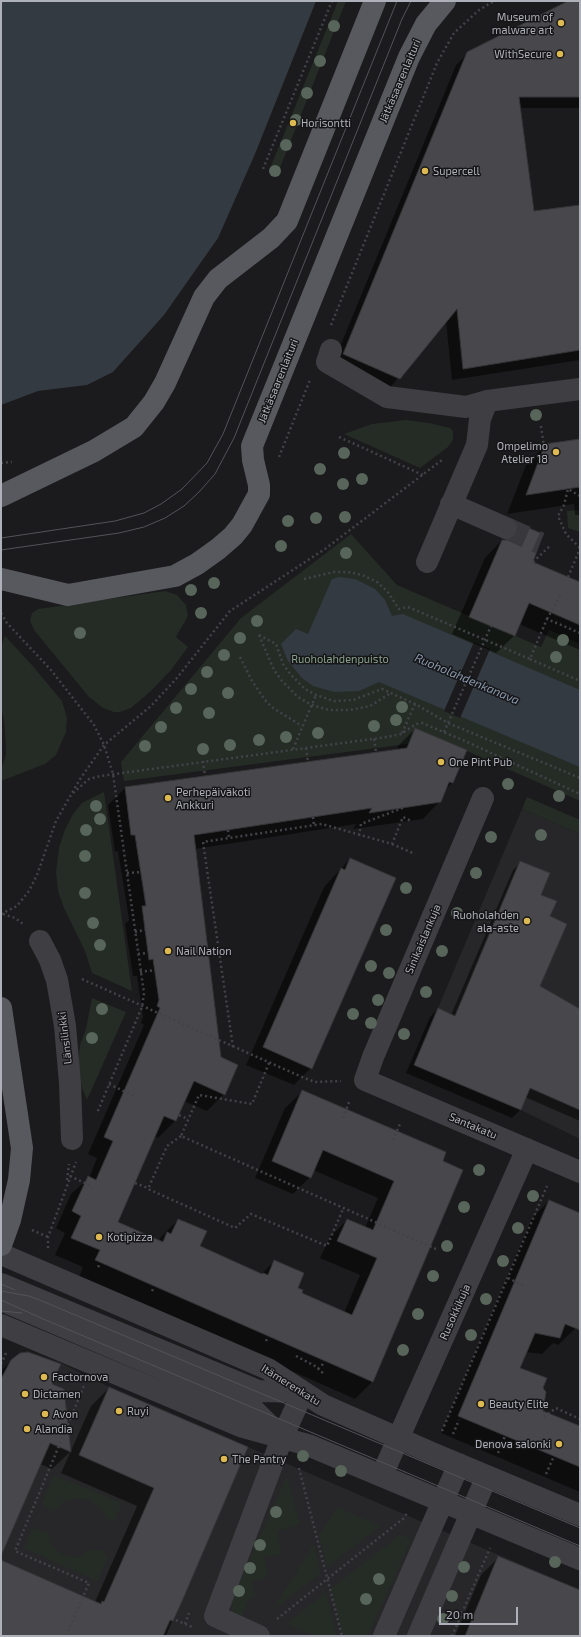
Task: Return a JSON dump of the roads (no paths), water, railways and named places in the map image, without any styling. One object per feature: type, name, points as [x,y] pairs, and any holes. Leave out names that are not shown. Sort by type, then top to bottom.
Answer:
[{"type":"main road","points":[[1,496],[94,451],[134,427],[154,402],[165,383],[204,297],[218,279],[271,238],[287,221],[374,1]]},
{"type":"main road","name":"Jätkäsaarenlaituri","points":[[1,579],[68,595],[175,576],[197,564],[218,549],[233,536],[242,525],[259,494],[259,484],[253,460],[252,446],[409,57],[426,24],[445,1]]},
{"type":"main road","points":[[1,1008],[22,1148],[19,1180],[10,1220],[1,1246]]},
{"type":"street","points":[[326,356],[387,397],[466,408],[487,401],[580,389]]},
{"type":"street","points":[[427,562],[477,445],[480,419],[487,401]]},
{"type":"street","points":[[452,504],[506,528]]},
{"type":"street","name":"Sinikaislankuja","points":[[365,1080],[373,1057],[483,798]]},
{"type":"street","name":"Länsilinkki","points":[[40,941],[50,960],[57,980],[64,1018],[75,1147]]},
{"type":"street","name":"Santakatu","points":[[365,1080],[580,1172]]},
{"type":"street","name":"Rusokkikuja","points":[[382,1476],[527,1150]]},
{"type":"street","name":"Itämerenkatu","points":[[1,1254],[268,1369],[323,1405],[580,1516]]},
{"type":"street","points":[[1,1284],[258,1391],[303,1392],[282,1438],[215,1616],[258,1636]]},
{"type":"street","points":[[1,1300],[251,1407],[282,1438]]},
{"type":"street","points":[[1,1325],[243,1427],[308,1446],[580,1558]]},
{"type":"street","points":[[384,1636],[460,1464]]},
{"type":"street","points":[[418,1636],[487,1476]]},
{"type":"water","points":[[1,1],[316,1],[255,154],[218,238],[164,315],[113,372],[87,385],[38,391],[1,405]]},
{"type":"water","name":"Ruoholahdenkanava","points":[[339,577],[355,579],[375,589],[385,600],[392,616],[403,614],[580,690],[580,767],[379,682],[359,691],[334,692],[313,686],[302,678],[288,661],[281,644],[296,629],[308,634],[332,579]]},
{"type":"tunnel","points":[[506,528],[540,543]]},
{"type":"tram line","points":[[1,538],[115,521],[144,513],[161,504],[182,489],[207,463],[223,434],[397,1]]},
{"type":"tram line","points":[[1,550],[119,533],[144,527],[165,518],[184,506],[215,474],[234,438],[402,19],[411,1]]},
{"type":"tram line","points":[[1,1284],[15,1290]]},
{"type":"tram line","points":[[1,1291],[29,1296],[42,1301],[580,1528]]},
{"type":"tram line","points":[[1,1300],[580,1546]]},
{"type":"tram line","points":[[1,1311],[22,1313]]},
{"type":"place","name":"Museum of malware art","points":[[561,23]]},
{"type":"place","name":"WithSecure","points":[[560,54]]},
{"type":"place","name":"Horisontti","points":[[293,123]]},
{"type":"place","name":"Supercell","points":[[425,171]]},
{"type":"place","name":"Ompelimo Atelier 18","points":[[556,452]]},
{"type":"place","name":"One Pint Pub","points":[[441,762]]},
{"type":"place","name":"Perhepäiväkoti Ankkuri","points":[[168,798]]},
{"type":"place","name":"Ruoholahden ala-aste","points":[[527,921]]},
{"type":"place","name":"Nail Nation","points":[[168,951]]},
{"type":"place","name":"Kotipizza","points":[[99,1237]]},
{"type":"place","name":"Factornova","points":[[44,1377]]},
{"type":"place","name":"Dictamen","points":[[25,1394]]},
{"type":"place","name":"Beauty Elite","points":[[481,1404]]},
{"type":"place","name":"Ruyi","points":[[119,1411]]},
{"type":"place","name":"Avon","points":[[45,1414]]},
{"type":"place","name":"Alandia","points":[[27,1429]]},
{"type":"place","name":"Denova salonki","points":[[559,1444]]},
{"type":"place","name":"The Pantry","points":[[224,1459]]},
{"type":"park label","name":"Ruoholahdenpuisto","points":[[340,659]]}]
